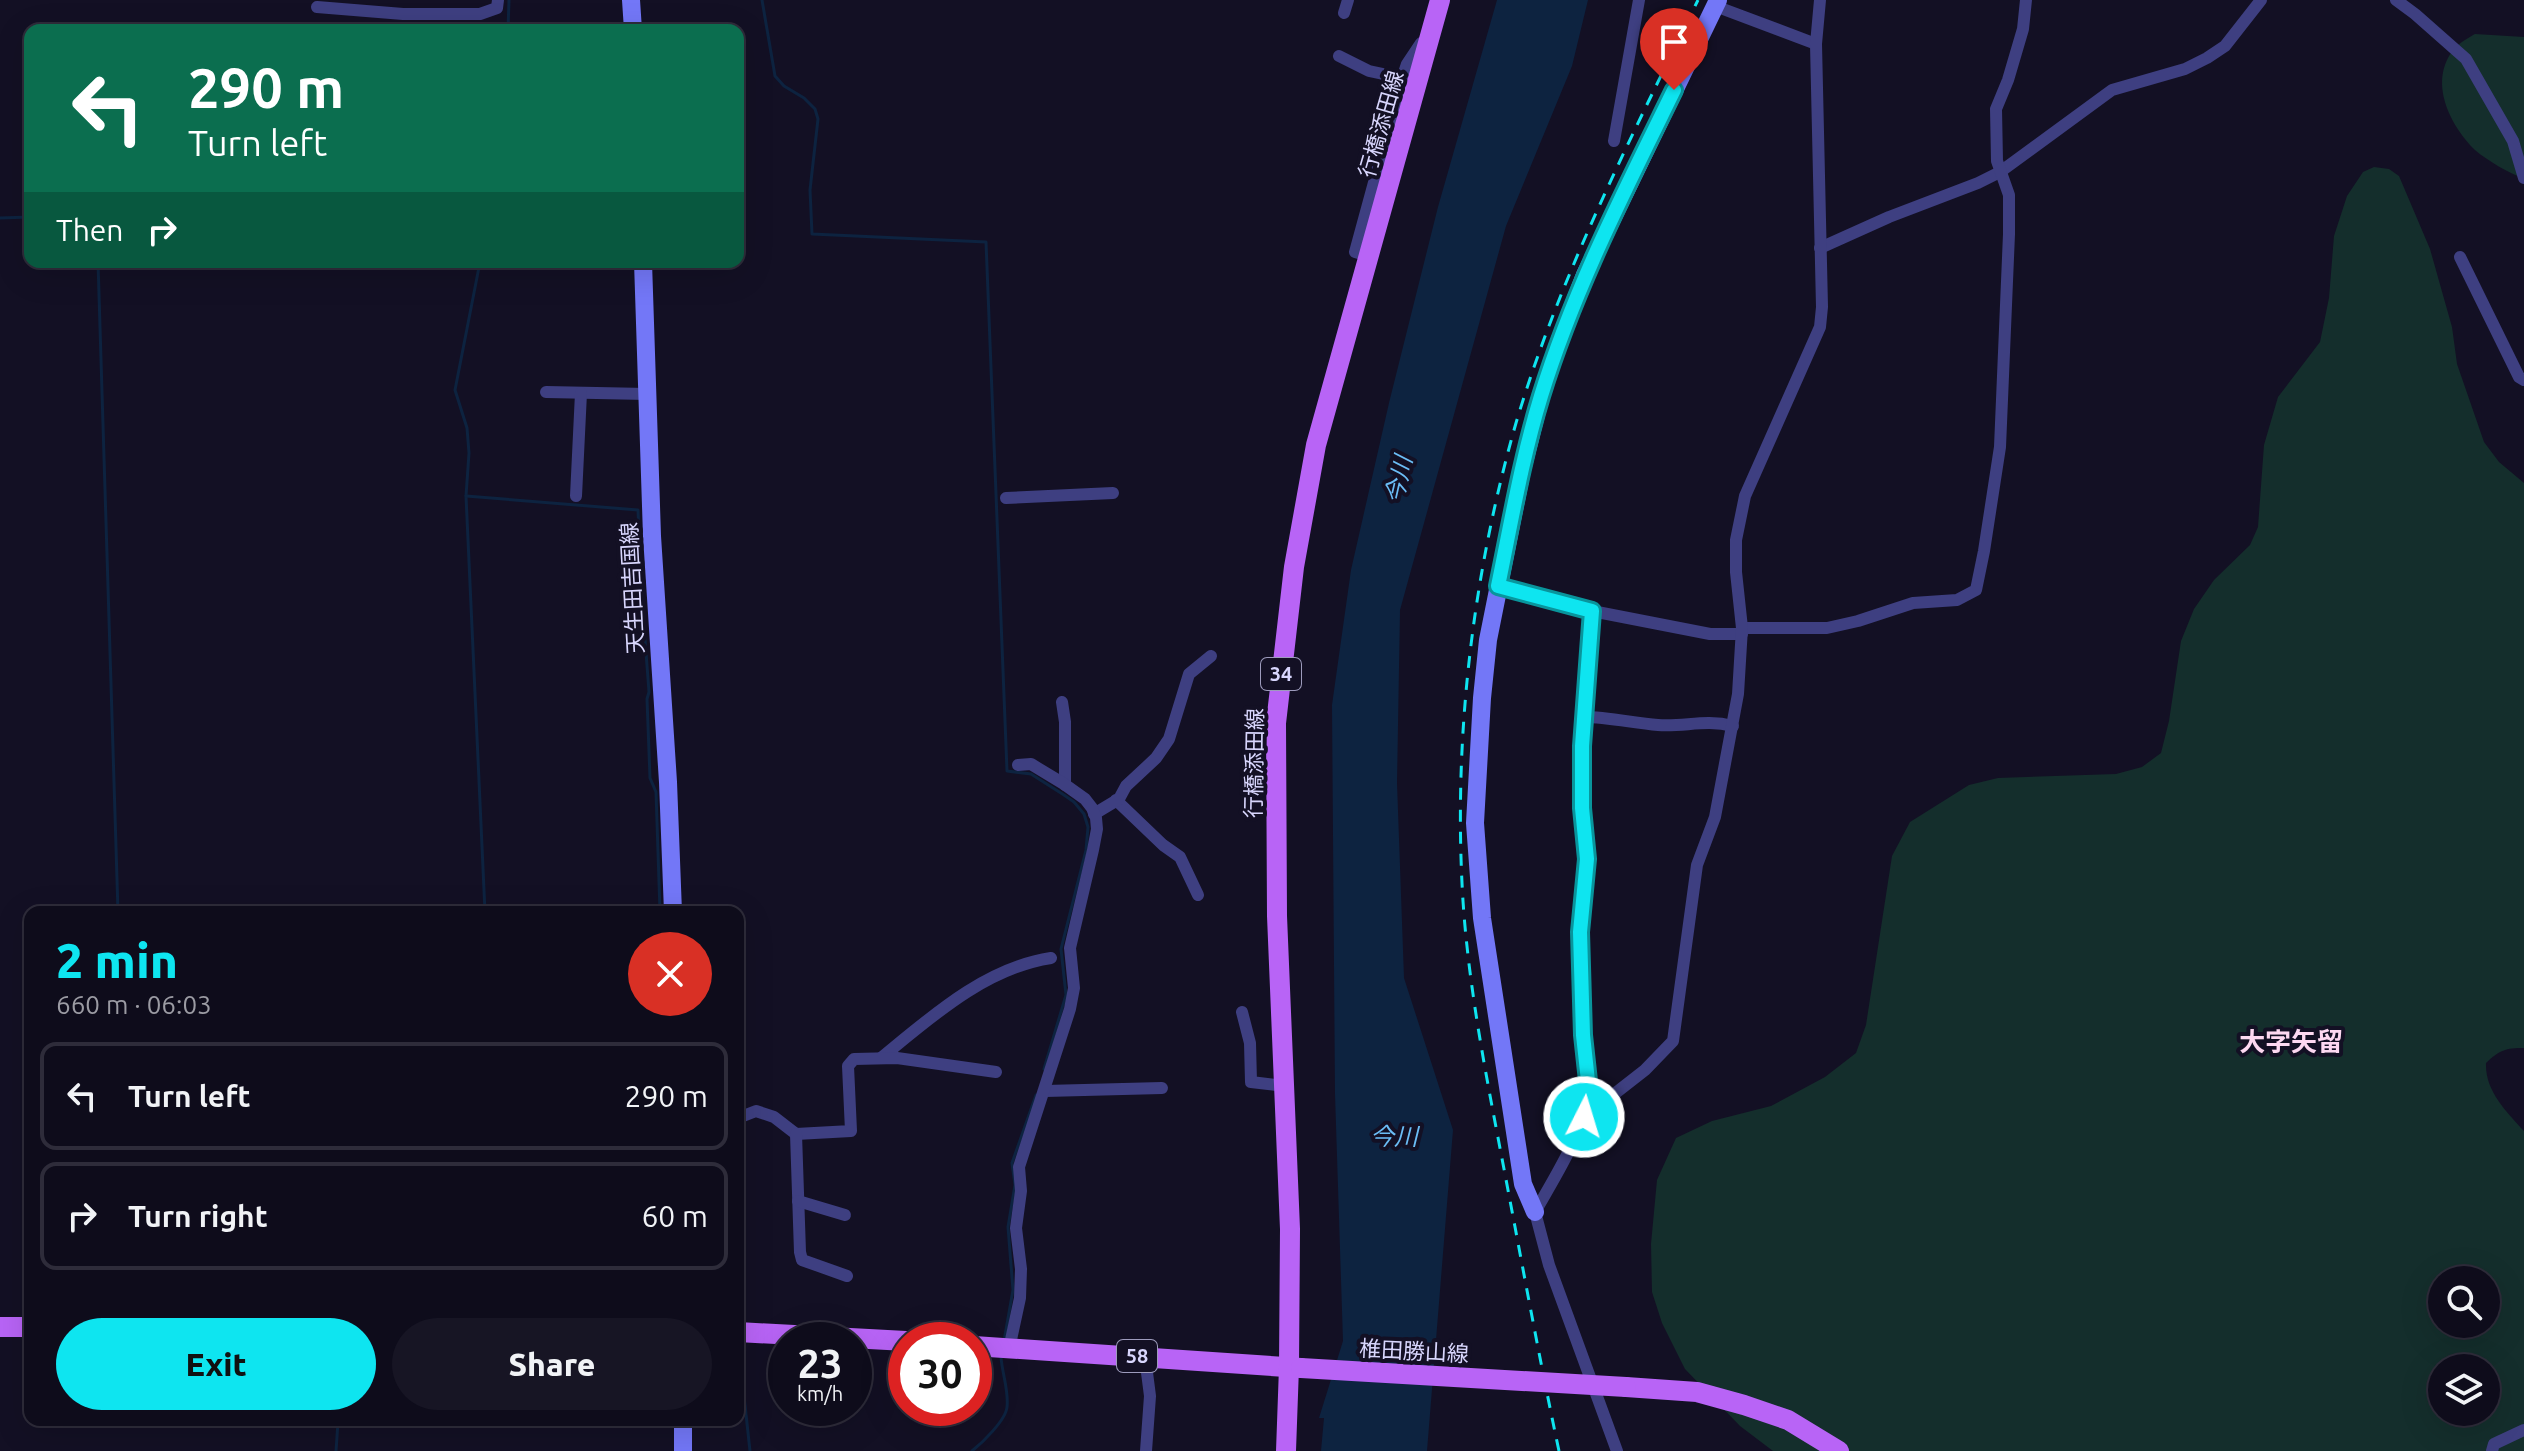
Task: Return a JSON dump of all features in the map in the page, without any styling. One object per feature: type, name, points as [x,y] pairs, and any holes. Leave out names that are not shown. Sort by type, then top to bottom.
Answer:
[{"type":"main road","name":"行橋添田線","points":[[1286,1451],[1295,1368],[1277,916],[1276,723],[1294,567],[1316,445],[1440,0]]},
{"type":"main road","points":[[0,1327],[24,1327]]},
{"type":"main road","points":[[744,1332],[888,1340]]},
{"type":"main road","name":"椎田勝山線","points":[[992,1348],[1697,1392],[1788,1420],[1839,1451]]},
{"type":"street","points":[[317,7],[403,14],[480,14],[497,8],[498,0]]},
{"type":"street","points":[[631,0],[633,24]]},
{"type":"street","points":[[1344,13],[1348,0]]},
{"type":"street","points":[[1614,141],[1639,0]]},
{"type":"street","points":[[1584,1117],[1595,1119],[1613,1095],[1645,1070],[1673,1041],[1697,865],[1715,817],[1733,726],[1742,631],[1736,572],[1740,513],[1820,327],[1816,44],[1820,0]]},
{"type":"street","points":[[1498,586],[1592,611],[1710,634],[1827,628],[1913,603],[1957,600],[1976,590],[2000,447],[2009,234],[2009,195],[1997,161],[1996,109],[2023,29],[2026,0]]},
{"type":"street","points":[[1820,248],[2000,172],[2112,90],[2185,69],[2225,46],[2261,0]]},
{"type":"street","points":[[2396,0],[2466,59],[2513,141],[2524,178]]},
{"type":"street","points":[[1617,1451],[1523,1184],[1482,918],[1475,823],[1488,640],[1526,456],[1540,399],[1559,342],[1585,275],[1717,3],[1816,44]]},
{"type":"street","points":[[1369,256],[1355,252],[1402,78],[1421,43],[1428,44]]},
{"type":"street","points":[[1339,56],[1369,71],[1402,78]]},
{"type":"street","points":[[2460,257],[2519,377],[2524,380]]},
{"type":"street","name":"天生田吉国線","points":[[643,268],[652,536],[673,906]]},
{"type":"street","points":[[546,392],[647,394]]},
{"type":"street","points":[[576,496],[581,393]]},
{"type":"street","points":[[1006,498],[1113,493]]},
{"type":"street","points":[[1535,1212],[1584,1117],[1588,1081],[1583,1035],[1580,932],[1587,859],[1582,808],[1583,717],[1592,611]]},
{"type":"street","points":[[1094,814],[1116,800],[1126,786],[1156,758],[1169,739],[1189,674],[1211,656]]},
{"type":"street","points":[[1062,702],[1065,785]]},
{"type":"street","points":[[1583,717],[1607,717],[1660,725],[1699,721],[1733,726]]},
{"type":"street","points":[[1009,1349],[1020,1298],[1021,1269],[1016,1228],[1021,1191],[1019,1167],[1061,1041],[1074,988],[1070,948],[1097,829],[1094,814],[1085,799],[1031,764],[1018,765]]},
{"type":"street","points":[[1116,800],[1180,857],[1198,895]]},
{"type":"street","points":[[881,1058],[923,1023],[994,975],[1027,961],[1051,958]]},
{"type":"street","points":[[1242,1012],[1250,1043],[1251,1082],[1284,1086]]},
{"type":"street","points":[[744,1116],[756,1111],[766,1112],[796,1134],[851,1131],[848,1066],[854,1059],[881,1058],[996,1072]]},
{"type":"street","points":[[1045,1091],[1162,1088]]},
{"type":"street","points":[[796,1134],[802,1260],[847,1276]]},
{"type":"street","points":[[798,1201],[845,1215]]},
{"type":"street","points":[[1145,1357],[1150,1396],[1146,1451]]},
{"type":"street","points":[[683,1426],[683,1451]]},
{"type":"street","points":[[2492,1451],[2494,1444],[2524,1430]]},
{"type":"green space","points":[[2475,34],[2524,37],[2524,179],[2475,150],[2457,128],[2445,102],[2442,88],[2446,61],[2456,47]]},
{"type":"green space","points":[[2374,167],[2389,169],[2399,176],[2430,249],[2452,327],[2457,364],[2484,442],[2499,462],[2524,483],[2524,1048],[2503,1051],[2486,1063],[2493,1092],[2524,1131],[2524,1451],[1773,1451],[1740,1426],[1685,1369],[1662,1323],[1652,1292],[1651,1244],[1657,1180],[1676,1138],[1712,1121],[1771,1106],[1825,1077],[1856,1053],[1866,1025],[1892,856],[1910,822],[1969,785],[1998,778],[2116,774],[2142,767],[2161,753],[2181,641],[2194,609],[2214,580],[2250,545],[2258,527],[2264,445],[2278,397],[2320,342],[2329,298],[2334,236],[2347,196],[2363,172]]},
{"type":"water","name":"今川","points":[[1497,0],[1588,0],[1572,66],[1506,226],[1400,610],[1397,783],[1404,978],[1453,1130],[1427,1451],[1321,1451],[1324,1418],[1319,1418],[1343,1341],[1335,1094],[1332,705],[1351,570],[1389,403],[1438,207]]},
{"type":"waterway","points":[[508,24],[509,0]]},
{"type":"waterway","points":[[762,0],[775,76],[784,86],[804,98],[815,109],[818,119],[810,190],[812,234],[986,242],[1007,771],[1031,774],[1064,795],[1084,814],[1088,827],[1086,850],[1061,949],[1066,995],[1044,1069]]},
{"type":"waterway","points":[[0,218],[24,217]]},
{"type":"waterway","points":[[98,268],[118,906]]},
{"type":"waterway","points":[[479,268],[455,390],[467,428],[469,453],[466,496],[485,906]]},
{"type":"waterway","points":[[466,496],[638,510],[641,576],[634,580],[635,612],[643,613],[649,692],[650,778],[656,792],[660,906]]},
{"type":"waterway","points":[[1004,1341],[1013,1290],[1008,1227],[1015,1185],[1012,1163],[1036,1095]]},
{"type":"waterway","points":[[972,1451],[993,1431],[1006,1412],[1007,1395],[1001,1357]]},
{"type":"waterway","points":[[744,1396],[750,1451]]},
{"type":"waterway","points":[[336,1451],[338,1426]]},
{"type":"railway","points":[[1559,1451],[1491,1102],[1470,968],[1461,841],[1461,780],[1469,660],[1477,600],[1501,481],[1534,368],[1598,208],[1698,0]]},
{"type":"district","name":"大字矢留","points":[[2291,1042]]},
{"type":"route","points":[[1584,1117],[1588,1081],[1583,1035],[1580,932],[1587,859],[1582,808],[1582,746],[1592,611],[1498,586],[1522,470],[1540,399],[1559,342],[1585,275],[1674,90]]}]
